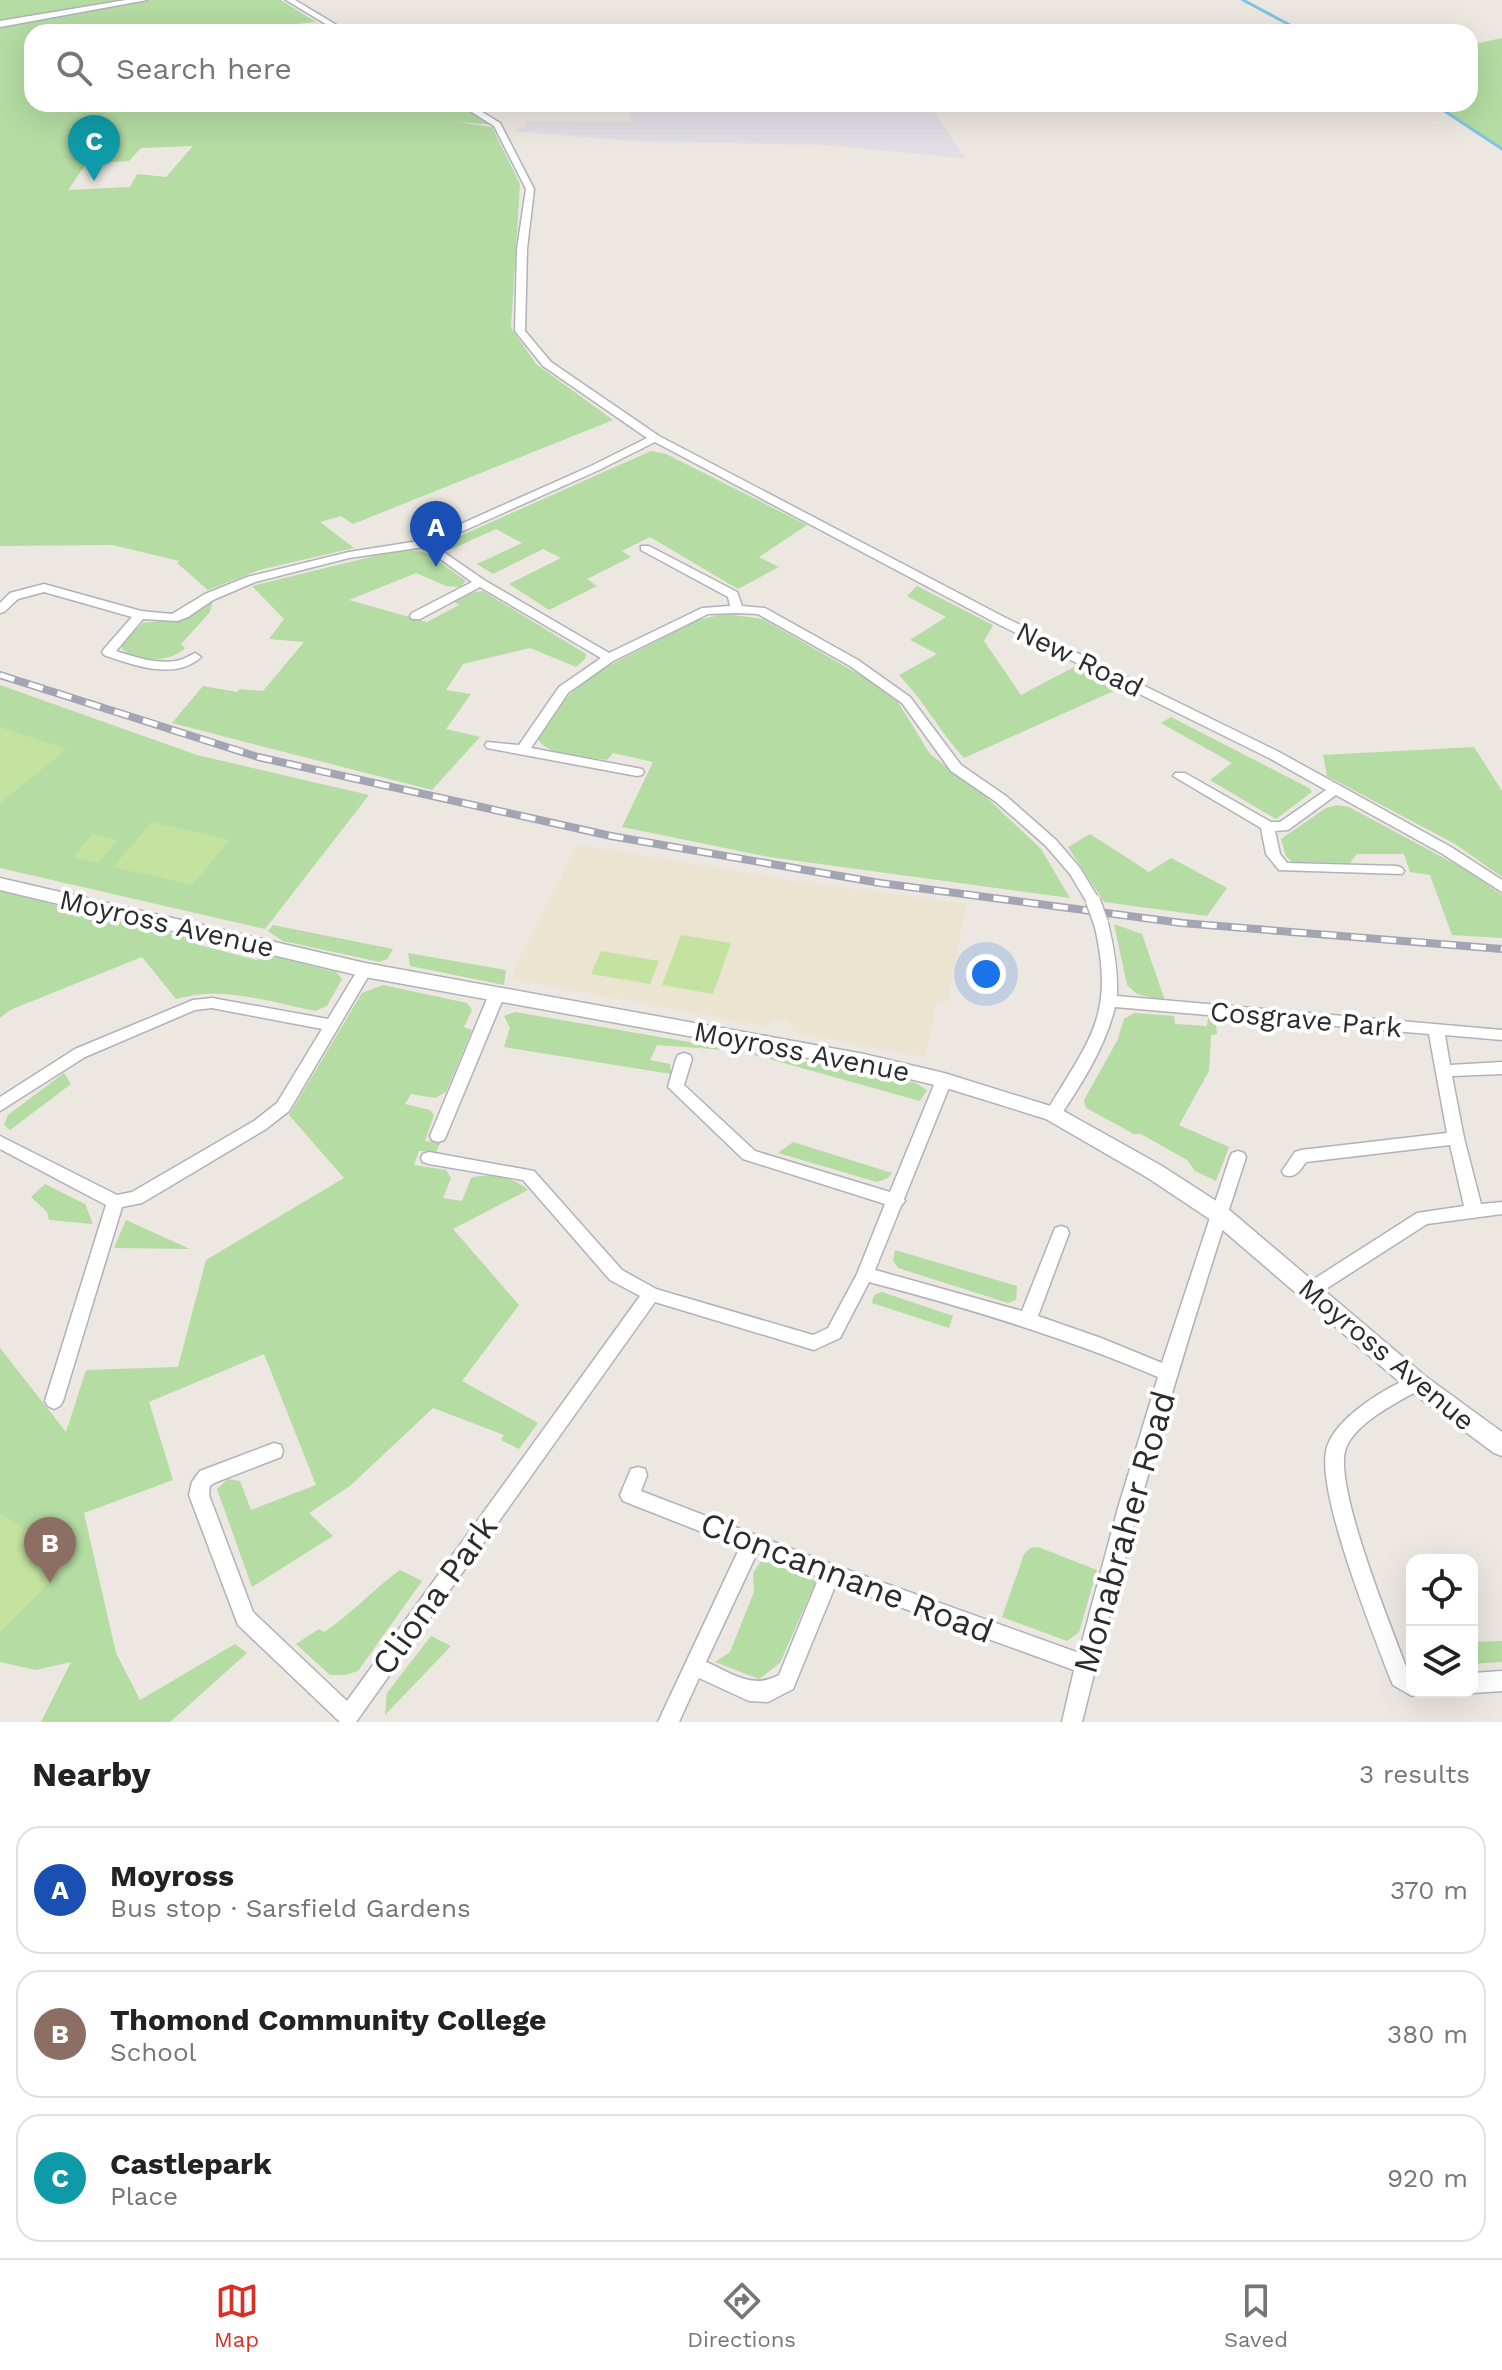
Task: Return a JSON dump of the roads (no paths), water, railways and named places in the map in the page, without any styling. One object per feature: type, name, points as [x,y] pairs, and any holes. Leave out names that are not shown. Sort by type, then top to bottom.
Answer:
[{"type":"street","points":[[0,23],[120,0]]},
{"type":"street","points":[[0,23],[142,0]]},
{"type":"street","points":[[290,0],[330,24]]},
{"type":"street","name":"New Road","points":[[476,112],[497,125],[530,189],[522,249],[520,331],[547,364],[655,438],[1000,620],[1274,755],[1446,850],[1502,887]]},
{"type":"street","points":[[0,609],[14,596],[44,588],[140,615],[173,618],[209,597],[251,579],[349,555],[428,543],[655,438]]},
{"type":"street","points":[[428,543],[430,548],[480,582],[609,658]]},
{"type":"street","points":[[645,548],[733,595],[737,609]]},
{"type":"street","points":[[416,616],[480,582]]},
{"type":"street","points":[[523,750],[563,690],[609,658],[706,611],[761,611],[854,663],[906,700],[956,768],[1001,799],[1051,843],[1075,871],[1093,901],[1109,949],[1110,1001],[1098,1045],[1053,1114]]},
{"type":"street","points":[[140,615],[108,652],[170,666],[189,663],[195,657]]},
{"type":"street","points":[[492,745],[637,772]]},
{"type":"street","points":[[1180,776],[1268,826],[1283,827],[1336,789]]},
{"type":"street","points":[[1268,826],[1268,842],[1276,862],[1284,867],[1397,871]]},
{"type":"street","name":"Moyross Avenue","points":[[0,884],[365,970],[864,1061],[944,1080],[1053,1114],[1141,1164],[1219,1214],[1417,1383],[1502,1446]]},
{"type":"street","points":[[0,1142],[115,1202],[136,1198],[270,1118],[289,1100],[365,970]]},
{"type":"street","points":[[438,1136],[497,994]]},
{"type":"street","name":"Cosgrave Park","points":[[1110,1001],[1502,1035]]},
{"type":"street","points":[[0,1105],[80,1053],[193,1005],[212,1003],[332,1025]]},
{"type":"street","points":[[1436,1031],[1456,1138],[1474,1211]]},
{"type":"street","points":[[684,1059],[676,1087],[749,1155],[897,1201]]},
{"type":"street","points":[[1444,1071],[1502,1068]]},
{"type":"street","points":[[429,1158],[528,1175],[616,1275],[651,1294],[814,1343],[834,1333],[865,1274],[944,1080]]},
{"type":"street","points":[[1290,1171],[1301,1156],[1456,1138]]},
{"type":"street","points":[[1169,1374],[1238,1157]]},
{"type":"street","points":[[54,1401],[115,1202]]},
{"type":"street","points":[[1309,1291],[1423,1218],[1502,1208]]},
{"type":"street","points":[[1027,1321],[1061,1233]]},
{"type":"street","name":"Monabraher Road","points":[[865,1274],[946,1295],[1027,1321],[1169,1374],[1072,1722]]},
{"type":"street","name":"Cliona Park","points":[[274,1451],[207,1477],[201,1482],[199,1495],[245,1618],[351,1719],[651,1294]]},
{"type":"street","points":[[1406,1682],[1400,1678],[1341,1505],[1333,1464],[1334,1452],[1351,1427],[1417,1383]]},
{"type":"street","name":"Cloncannane Road","points":[[638,1475],[630,1495],[831,1573],[1086,1665]]},
{"type":"street","points":[[668,1722],[752,1542]]},
{"type":"street","points":[[696,1667],[749,1691],[768,1692],[786,1682],[831,1573]]},
{"type":"street","points":[[1478,1683],[1502,1681]]},
{"type":"waterway","points":[[1243,0],[1288,24]]},
{"type":"waterway","points":[[1446,112],[1502,149]]},
{"type":"railway","points":[[0,675],[258,757],[611,836],[880,883],[1182,923],[1502,949]]},
{"type":"place","name":"Castlepark","points":[[94,181]]},
{"type":"place","name":"Moyross","points":[[436,567]]},
{"type":"place","name":"Thomond Community College","points":[[50,1583]]}]
